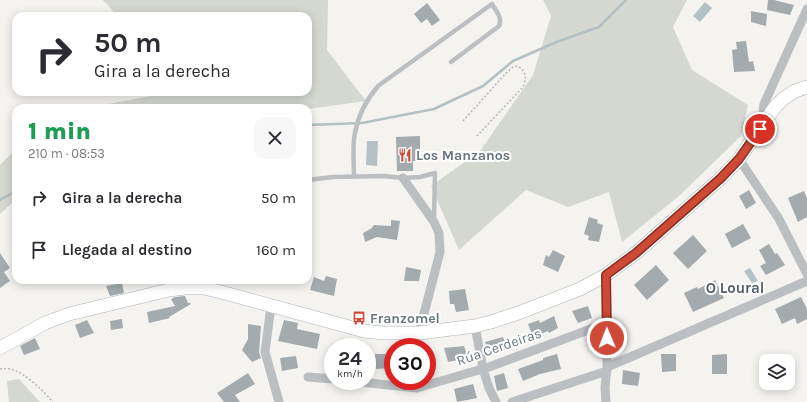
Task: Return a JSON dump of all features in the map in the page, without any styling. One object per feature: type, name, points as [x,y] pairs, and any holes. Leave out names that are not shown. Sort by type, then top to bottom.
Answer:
[{"type":"street","points":[[767,119],[763,112],[764,104],[807,9]]},
{"type":"street","points":[[0,348],[45,323],[69,314],[169,290],[185,288],[204,288],[221,292],[364,331],[384,333],[419,333],[475,326],[491,322],[580,289],[606,275],[636,253],[721,178],[739,159],[775,107],[784,98],[795,91],[807,87]]},
{"type":"street","points":[[739,159],[779,219],[807,274]]},
{"type":"street","points":[[403,178],[434,222],[439,234],[440,252],[419,333]]},
{"type":"street","points":[[606,275],[606,402]]},
{"type":"street","points":[[512,402],[607,369],[807,281]]},
{"type":"street","points":[[271,306],[265,352],[279,402]]},
{"type":"street","name":"Rúa Cerdeiras","points":[[376,384],[417,388],[483,369],[607,324]]},
{"type":"street","points":[[475,326],[483,369],[489,388],[496,402]]},
{"type":"street","points":[[308,377],[324,378]]},
{"type":"street","points":[[583,378],[590,379],[605,387]]},
{"type":"lane","points":[[354,177],[354,141],[356,129],[358,121],[372,93],[378,86],[492,4],[500,18],[501,22],[499,26],[451,62]]},
{"type":"lane","points":[[312,180],[333,177],[384,176],[403,178],[420,177],[434,173],[434,222]]},
{"type":"path","points":[[463,121],[513,67],[518,66],[523,70],[526,76],[523,87],[476,137]]},
{"type":"path","points":[[0,369],[9,369],[20,373],[43,391],[53,402]]},
{"type":"shaded area","points":[[102,0],[328,0],[327,50],[366,101],[312,108],[312,104],[108,104],[151,96],[312,96],[312,12],[114,12]]},
{"type":"shaded area","points":[[543,0],[687,0],[673,27],[692,70],[748,105],[741,136],[679,196],[622,242],[609,192],[568,207],[526,190],[459,250],[431,186],[480,151],[533,75],[551,16]]},
{"type":"shaded area","points":[[705,2],[712,8],[700,22],[693,16]]},
{"type":"shaded area","points":[[367,141],[378,141],[377,166],[366,165]]},
{"type":"shaded area","points":[[12,153],[12,203],[0,214],[0,165]]},
{"type":"shaded area","points":[[750,268],[758,281],[752,283],[744,271]]},
{"type":"shaded area","points":[[19,379],[40,402],[9,402],[7,381]]},
{"type":"building","points":[[768,0],[794,5],[790,15],[767,10]]},
{"type":"building","points":[[427,3],[440,20],[432,26],[427,19],[421,23],[414,14]]},
{"type":"building","points":[[751,11],[767,14],[766,26],[751,22]]},
{"type":"building","points":[[746,41],[749,62],[753,61],[755,71],[734,72],[732,50],[737,49],[736,42]]},
{"type":"building","points":[[420,136],[420,161],[413,161],[413,171],[397,171],[396,137]]},
{"type":"building","points":[[749,190],[756,203],[746,209],[739,196]]},
{"type":"building","points":[[804,191],[807,198],[807,217],[798,222],[788,198]]},
{"type":"building","points":[[589,217],[598,220],[597,223],[603,225],[599,242],[588,240],[589,236],[584,234]]},
{"type":"building","points":[[391,220],[400,221],[397,240],[377,237],[365,242],[363,233],[372,228],[374,225],[391,226]]},
{"type":"building","points":[[743,224],[751,238],[732,248],[725,234]]},
{"type":"building","points":[[693,235],[707,251],[688,269],[673,253]]},
{"type":"building","points":[[769,244],[775,254],[777,253],[785,265],[766,275],[760,266],[766,263],[759,250]]},
{"type":"building","points":[[553,250],[565,256],[558,272],[543,265],[546,255],[549,257]]},
{"type":"building","points":[[0,253],[10,268],[4,272],[10,281],[0,288]]},
{"type":"building","points":[[656,265],[669,280],[647,300],[634,285]]},
{"type":"building","points":[[406,267],[421,270],[419,281],[404,281]]},
{"type":"building","points":[[326,276],[337,279],[334,296],[310,290],[314,277],[324,281]]},
{"type":"building","points":[[715,280],[724,298],[693,312],[684,293],[697,287],[698,289]]},
{"type":"building","points":[[122,284],[124,293],[110,296],[106,286]]},
{"type":"building","points":[[465,289],[469,310],[456,312],[454,304],[450,304],[449,291]]},
{"type":"building","points":[[185,296],[188,303],[191,304],[169,317],[170,318],[149,323],[147,312],[175,306],[171,299]]},
{"type":"building","points":[[801,297],[807,309],[807,319],[797,324],[795,318],[782,324],[775,309]]},
{"type":"building","points":[[588,306],[592,318],[578,323],[572,311]]},
{"type":"building","points":[[554,316],[558,328],[549,333],[548,331],[533,337],[528,324],[539,320],[540,323]]},
{"type":"building","points":[[122,319],[123,328],[111,330],[110,321]]},
{"type":"building","points":[[87,320],[94,333],[80,338],[75,325]]},
{"type":"building","points":[[284,320],[298,323],[297,329],[320,334],[317,349],[278,341]]},
{"type":"building","points":[[248,324],[261,326],[259,352],[261,358],[252,362],[242,350],[248,339]]},
{"type":"building","points":[[503,337],[508,349],[490,355],[485,342]]},
{"type":"building","points":[[35,338],[40,349],[24,355],[20,346]]},
{"type":"building","points":[[464,346],[468,358],[448,362],[444,348]]},
{"type":"building","points":[[376,354],[384,354],[384,369],[376,369]]},
{"type":"building","points":[[557,354],[561,369],[540,374],[523,381],[518,369],[543,360],[543,358]]},
{"type":"building","points":[[661,354],[676,354],[676,371],[662,372]]},
{"type":"building","points":[[727,354],[727,374],[712,374],[712,355]]},
{"type":"building","points":[[296,356],[298,368],[282,371],[280,358]]},
{"type":"building","points":[[623,370],[640,373],[638,386],[622,384]]},
{"type":"building","points":[[248,373],[255,384],[235,395],[240,402],[224,402],[217,393]]},
{"type":"building","points":[[504,373],[508,388],[497,391],[494,376]]},
{"type":"building","points":[[473,384],[477,398],[457,402],[454,389]]},
{"type":"waterway","points":[[312,125],[362,123],[434,109],[483,86],[513,61],[559,41],[599,27],[626,0]]},
{"type":"waterway","points":[[0,200],[12,193]]},
{"type":"place","name":"Los Manzanos","points":[[405,155]]},
{"type":"place","name":"Franzomel","points":[[359,318]]},
{"type":"district","name":"O Loural","points":[[735,288]]},
{"type":"route","points":[[607,338],[606,275],[636,253],[721,178],[739,159],[760,129]]}]
